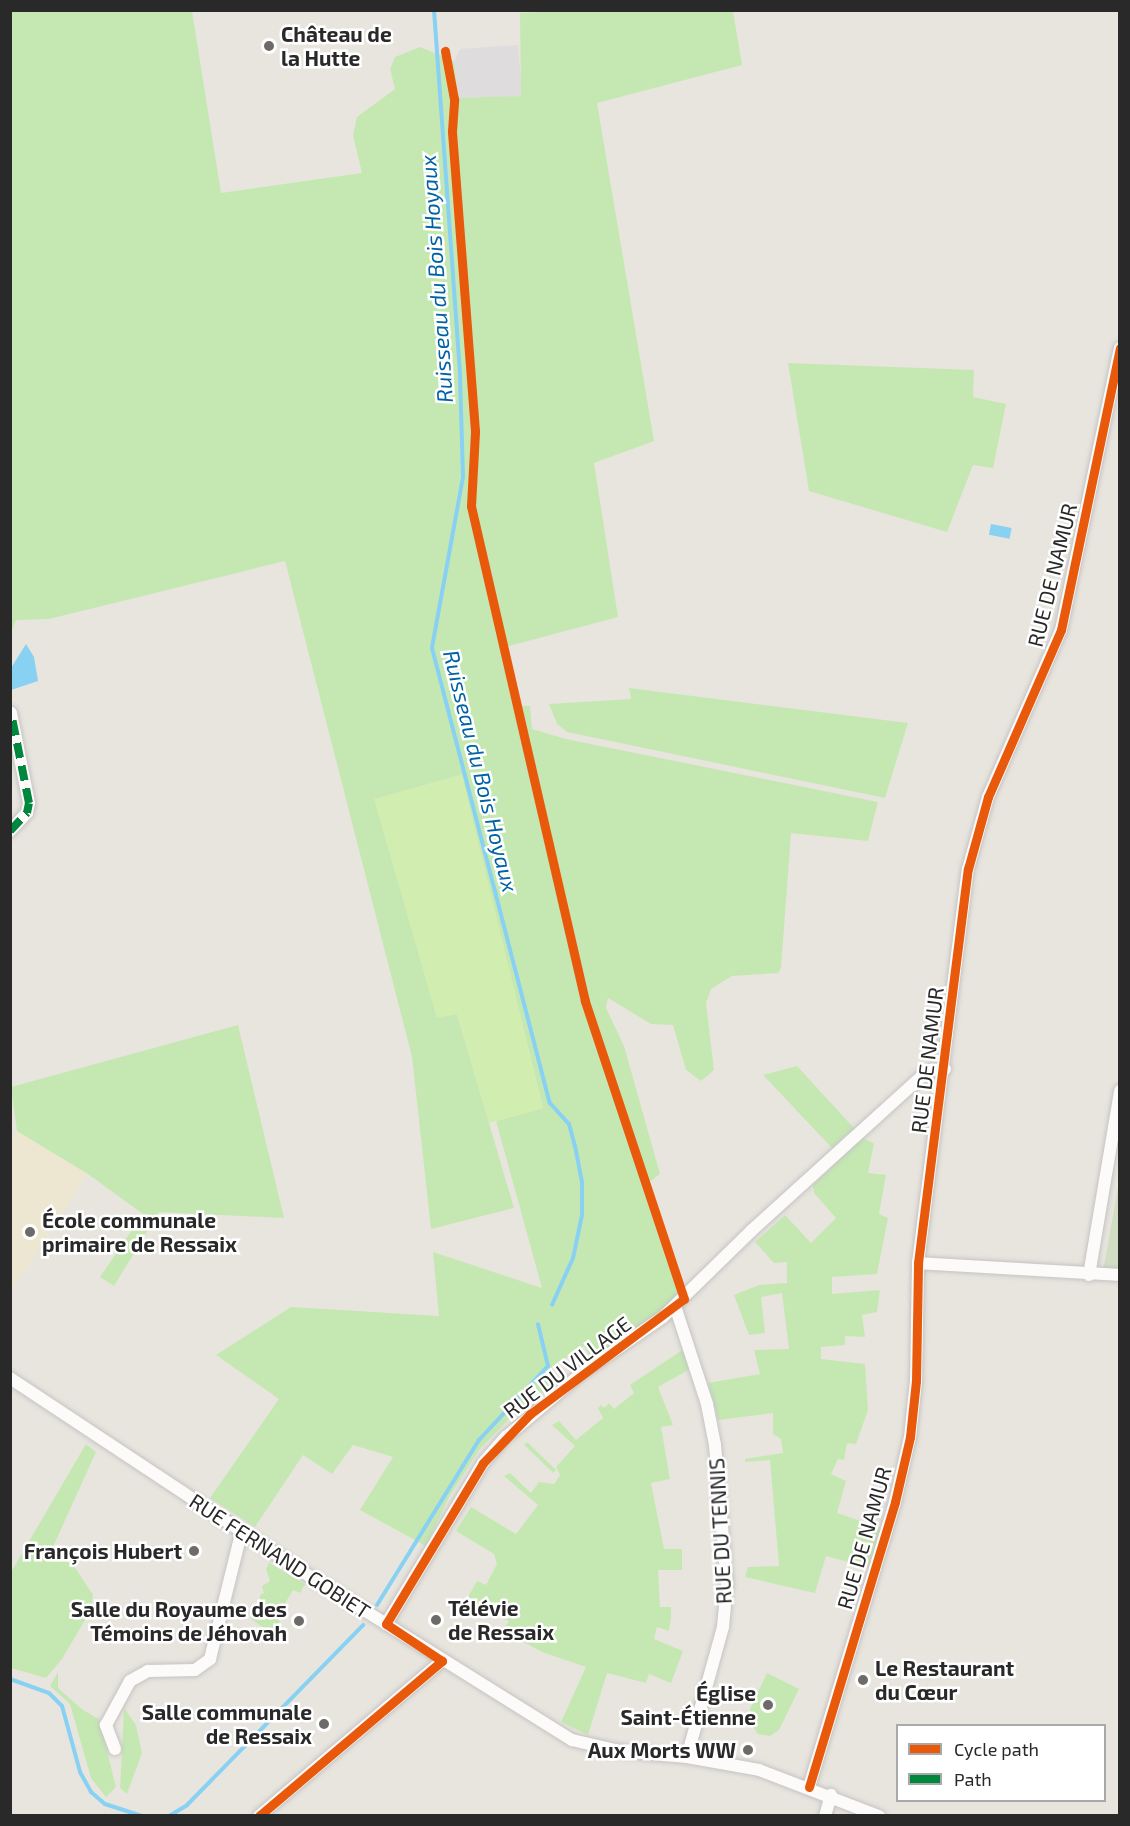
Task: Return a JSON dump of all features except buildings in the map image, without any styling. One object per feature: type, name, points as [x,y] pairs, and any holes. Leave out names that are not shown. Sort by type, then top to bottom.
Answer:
[{"type":"street","name":"RUE DE NAMUR","points":[[809,1787],[895,1502],[910,1437],[916,1382],[918,1263],[945,1069],[964,893],[975,842],[1005,754],[1061,630],[1119,348]]},
{"type":"street","points":[[10,831],[27,813],[29,803],[14,748],[11,713]]},
{"type":"street","name":"RUE DU VILLAGE","points":[[386,1624],[483,1463],[506,1437],[582,1373],[680,1302],[751,1231],[913,1084],[932,1070],[945,1069]]},
{"type":"street","points":[[1089,1275],[1119,1091]]},
{"type":"street","points":[[918,1263],[1119,1275]]},
{"type":"street","name":"RUE DU TENNIS","points":[[680,1302],[707,1404],[715,1445],[727,1584],[723,1627],[687,1757]]},
{"type":"street","name":"RUE FERNAND GOBIET","points":[[10,1378],[442,1661],[572,1740],[619,1751],[687,1757],[751,1767],[831,1795],[879,1815]]},
{"type":"street","points":[[115,1749],[106,1725],[130,1681],[147,1671],[195,1670],[210,1659],[242,1530]]},
{"type":"street","points":[[259,1815],[442,1661]]},
{"type":"street","points":[[825,1815],[831,1795]]},
{"type":"shaded area","points":[[518,45],[522,96],[458,98],[454,61],[460,49]]},
{"type":"shaded area","name":"École communale primaire de Ressaix","points":[[17,1131],[88,1174],[11,1290],[10,1142]]},
{"type":"green space","points":[[579,10],[733,11],[742,65],[597,103],[654,441],[594,463],[618,617],[505,647],[513,706],[530,706],[532,729],[566,739],[878,802],[868,841],[791,833],[781,968],[778,973],[732,976],[711,989],[706,1003],[714,1070],[701,1081],[686,1070],[673,1025],[651,1024],[608,998],[606,1008],[624,1046],[660,1174],[644,1186],[683,1293],[675,1303],[591,1359],[584,1346],[546,1371],[556,1383],[514,1414],[479,1450],[449,1497],[426,1546],[360,1510],[393,1457],[353,1445],[332,1474],[303,1455],[255,1527],[210,1498],[279,1399],[216,1355],[291,1307],[439,1316],[433,1252],[542,1288],[496,1121],[543,1108],[461,775],[375,799],[437,1017],[457,1014],[514,1208],[431,1229],[412,1057],[285,561],[49,619],[16,620],[11,632],[10,11],[192,11],[221,193],[362,173],[353,135],[357,117],[395,89],[390,69],[395,57],[420,47],[454,61],[458,98],[521,96],[520,13]]},
{"type":"green space","points":[[788,363],[974,370],[973,397],[1006,404],[993,468],[973,465],[947,532],[809,491]]},
{"type":"green space","points":[[629,688],[908,723],[885,798],[567,732],[557,724],[549,704],[631,699]]},
{"type":"green space","points":[[462,775],[543,1108],[489,1123],[457,1014],[437,1018],[374,799]]},
{"type":"green space","points":[[238,1025],[284,1218],[159,1212],[114,1286],[100,1277],[143,1214],[88,1174],[17,1131],[11,1087]]},
{"type":"green space","points":[[797,1066],[854,1128],[832,1148],[763,1075]]},
{"type":"green space","points":[[862,1138],[874,1143],[868,1173],[886,1175],[879,1214],[888,1218],[877,1274],[832,1277],[832,1294],[880,1290],[877,1312],[862,1315],[865,1337],[845,1336],[845,1345],[821,1347],[821,1359],[865,1364],[868,1410],[856,1444],[847,1443],[844,1460],[838,1459],[831,1474],[846,1481],[837,1513],[881,1528],[870,1568],[826,1556],[815,1593],[745,1577],[748,1567],[779,1566],[770,1460],[745,1462],[745,1459],[783,1453],[781,1439],[773,1434],[773,1413],[718,1420],[708,1383],[760,1374],[754,1350],[789,1349],[782,1293],[761,1297],[765,1333],[749,1335],[734,1295],[759,1285],[787,1283],[787,1262],[774,1263],[755,1242],[785,1215],[811,1243],[836,1218],[814,1193],[813,1185]]},
{"type":"green space","points":[[1119,1171],[1119,1272],[1103,1271],[1118,1187]]},
{"type":"green space","points":[[684,1349],[690,1369],[658,1387],[673,1425],[661,1427],[670,1479],[651,1483],[664,1549],[682,1549],[682,1570],[658,1570],[660,1607],[671,1607],[671,1618],[669,1631],[657,1627],[654,1639],[683,1651],[671,1683],[649,1674],[646,1683],[607,1673],[588,1735],[561,1722],[586,1667],[542,1652],[503,1631],[509,1621],[464,1604],[477,1581],[486,1585],[497,1564],[494,1554],[456,1531],[471,1507],[516,1534],[538,1505],[504,1476],[510,1473],[531,1493],[539,1482],[554,1484],[560,1475],[556,1467],[575,1446],[552,1425],[559,1421],[576,1440],[603,1418],[598,1408],[601,1405],[604,1408],[609,1403],[614,1409],[634,1393],[630,1385]]},
{"type":"green space","points":[[527,1442],[556,1470],[553,1473],[524,1445]]},
{"type":"green space","points":[[86,1444],[96,1452],[52,1549],[76,1569],[93,1595],[91,1610],[62,1659],[46,1678],[11,1668],[11,1572]]},
{"type":"green space","points":[[269,1563],[305,1584],[300,1593],[293,1590],[276,1618],[280,1621],[272,1634],[250,1618],[260,1616],[260,1595],[264,1593],[262,1586],[270,1581],[266,1569]]},
{"type":"green space","points":[[58,1672],[58,1688],[83,1710],[99,1719],[116,1787],[106,1797],[91,1778],[70,1704],[50,1686]]},
{"type":"green space","points":[[767,1673],[799,1689],[779,1730],[770,1736],[758,1734],[751,1724],[750,1709]]},
{"type":"green space","points":[[124,1708],[136,1725],[142,1753],[127,1794],[120,1788]]},
{"type":"water","points":[[991,524],[1012,528],[1010,539],[989,535]]},
{"type":"water","points":[[26,644],[34,657],[38,681],[11,690],[11,668]]},
{"type":"waterway","name":"Ruisseau du Bois Hoyaux","points":[[434,10],[460,376],[463,477],[432,648],[550,1103],[569,1124],[582,1183],[582,1215],[573,1258],[552,1305]]},
{"type":"waterway","points":[[377,1605],[479,1440],[548,1366],[538,1324]]},
{"type":"waterway","name":"Ruisseau du Bois Hoyaux","points":[[169,1816],[187,1805],[363,1625]]},
{"type":"waterway","name":"Ruisseau du Bois Hoyaux","points":[[10,1679],[49,1693],[62,1706],[80,1772],[91,1792],[105,1804],[141,1816]]},
{"type":"marked path","points":[[10,831],[27,813],[29,803],[11,713]]},
{"type":"cycle path","points":[[259,1816],[442,1661],[386,1624],[483,1463],[530,1414],[684,1299],[585,1001],[471,506],[475,431],[452,131],[454,99],[445,51]]},
{"type":"cycle path","points":[[809,1787],[895,1502],[910,1437],[916,1381],[918,1263],[968,869],[988,797],[1061,630],[1120,348]]},
{"type":"place","name":"Château de la Hutte","points":[[269,46]]},
{"type":"place","name":"École communale primaire de Ressaix","points":[[30,1232]]},
{"type":"place","name":"François Hubert","points":[[194,1551]]},
{"type":"place","name":"Télévie de Ressaix","points":[[436,1620]]},
{"type":"place","name":"Salle du Royaume des Témoins de Jéhovah","points":[[299,1621]]},
{"type":"place","name":"Le Restaurant du Cœur","points":[[863,1680]]},
{"type":"place","name":"Église Saint-Étienne","points":[[768,1705]]},
{"type":"place","name":"Salle communale de Ressaix","points":[[324,1724]]},
{"type":"place","name":"Aux Morts WW","points":[[748,1750]]}]
